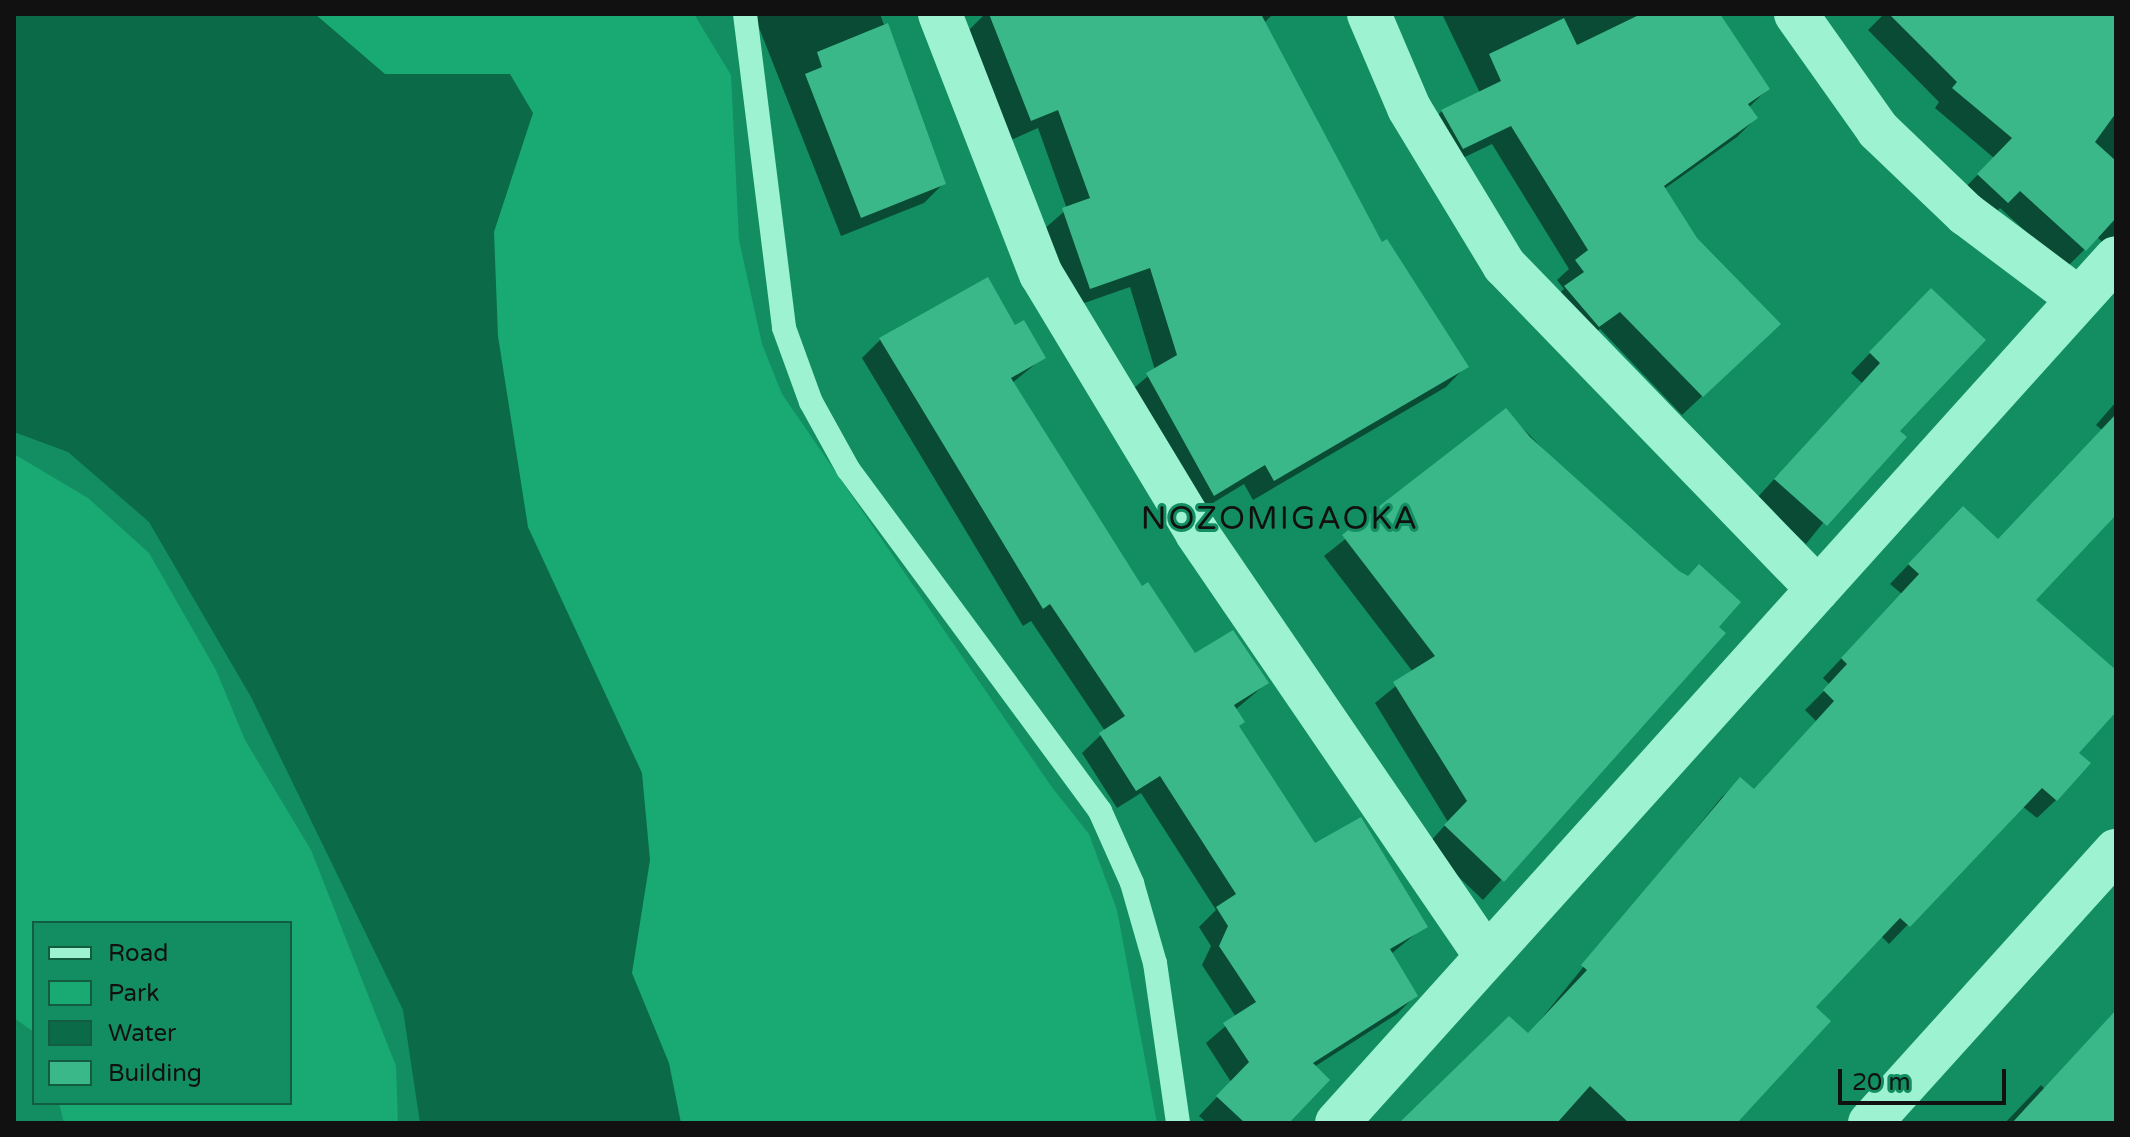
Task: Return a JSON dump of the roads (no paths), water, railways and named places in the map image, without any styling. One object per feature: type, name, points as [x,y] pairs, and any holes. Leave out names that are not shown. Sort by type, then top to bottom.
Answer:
[{"type":"street","points":[[940,14],[1041,274],[1197,533],[1486,956]]},
{"type":"street","points":[[1369,14],[1409,108],[1504,265],[1818,589]]},
{"type":"street","points":[[1796,14],[1878,130],[1966,214],[2078,298]]},
{"type":"street","points":[[1337,1123],[2116,258]]},
{"type":"street","points":[[1870,1123],[2116,851]]},
{"type":"lane","points":[[745,14],[784,328],[811,402],[848,469],[1100,811],[1132,883],[1155,963],[1178,1123]]},
{"type":"water","points":[[14,14],[315,14],[385,74],[510,74],[533,113],[494,232],[498,336],[528,527],[642,773],[650,860],[632,973],[669,1063],[681,1123],[420,1123],[403,1010],[251,697],[149,522],[68,452],[14,432]]},
{"type":"district","name":"NOZOMIGAOKA","points":[[1280,519]]}]
